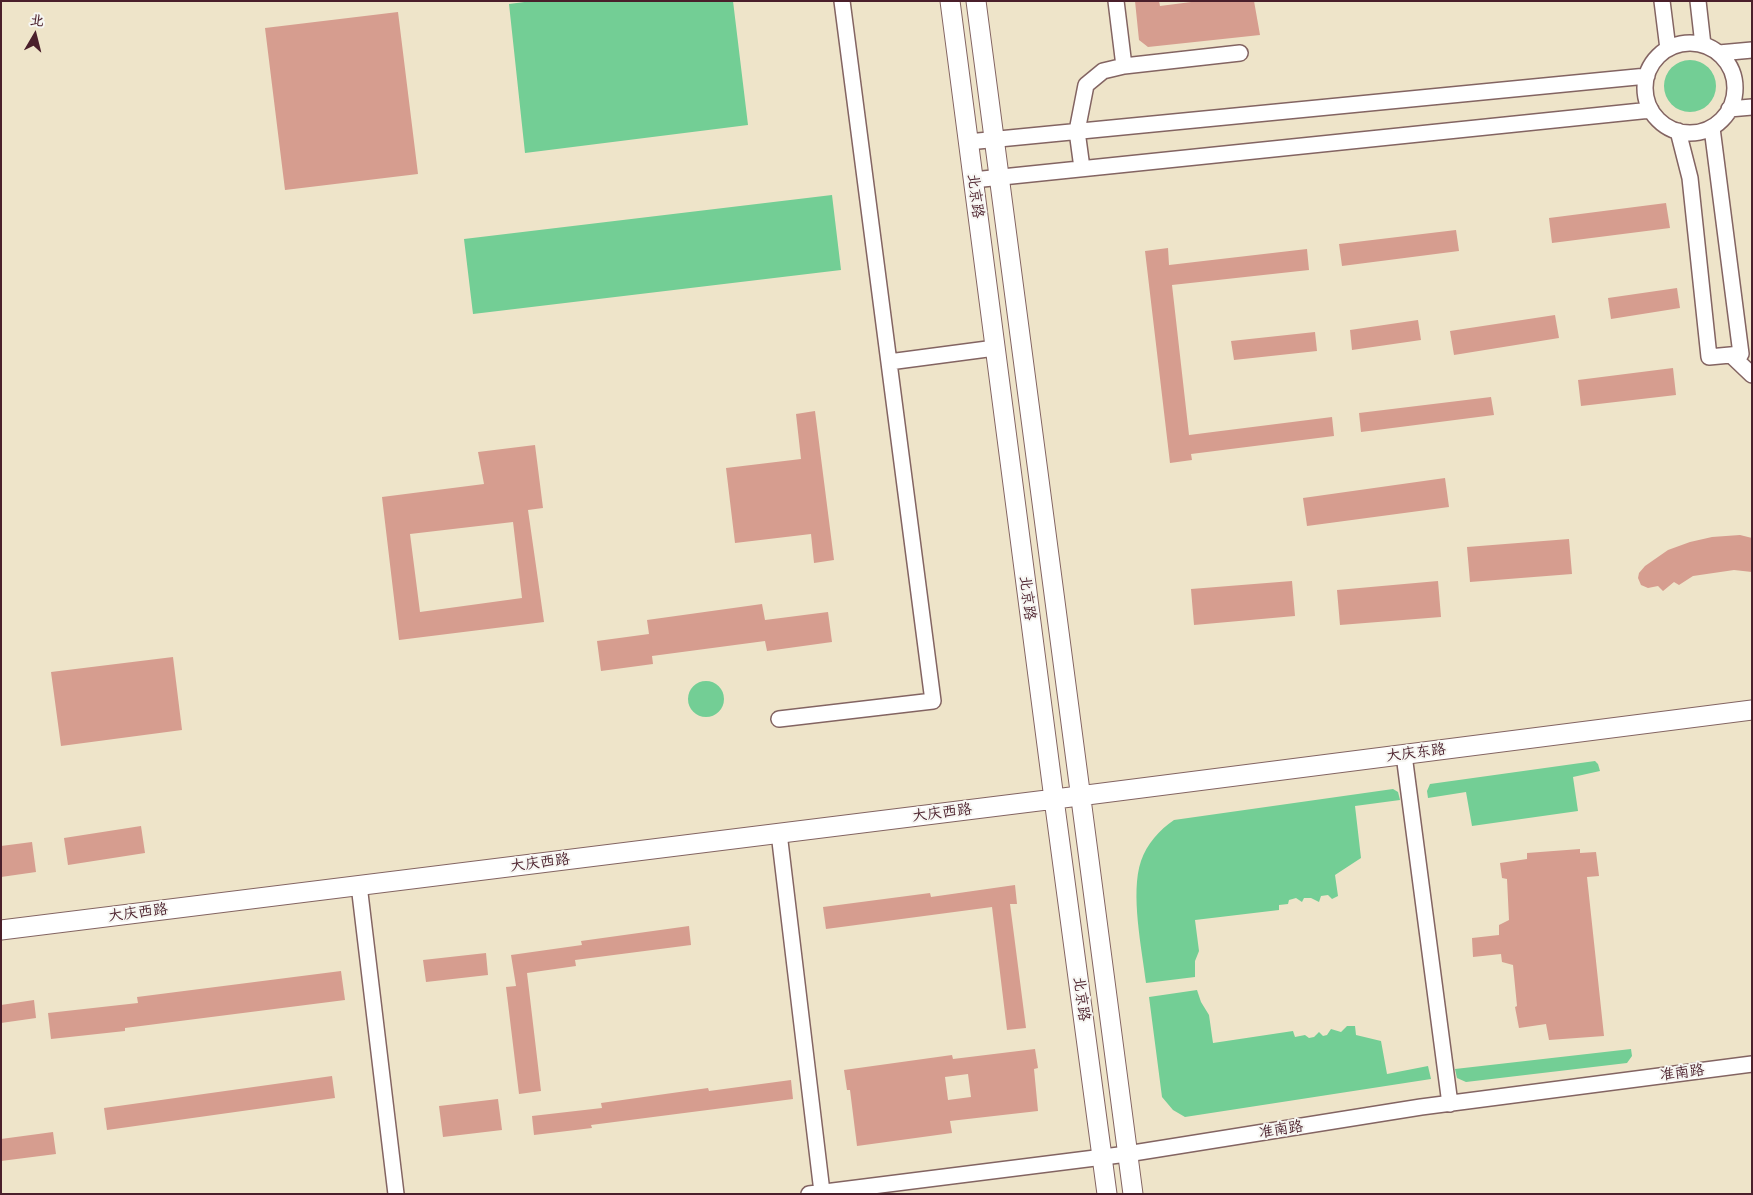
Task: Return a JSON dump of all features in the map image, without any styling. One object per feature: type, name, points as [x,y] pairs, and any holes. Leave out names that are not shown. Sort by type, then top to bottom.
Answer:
[{"type":"main road","name":"北京路","points":[[950,1],[1106,1194]]},
{"type":"main road","name":"北京路","points":[[976,1],[1132,1194]]},
{"type":"main road","name":"大庆东路","points":[[1080,796],[1752,710]]},
{"type":"main road","name":"大庆西路","points":[[1,930],[1080,796]]},
{"type":"street","points":[[779,719],[933,701],[842,1]]},
{"type":"street","points":[[1116,1],[1124,66]]},
{"type":"street","points":[[1662,1],[1668,49]]},
{"type":"street","points":[[1698,1],[1703,45]]},
{"type":"street","points":[[1685,44],[1703,45],[1719,53],[1730,67],[1735,83],[1734,101],[1726,117],[1712,128],[1695,133],[1678,132],[1662,123],[1651,110],[1645,93],[1647,76],[1655,60],[1668,49],[1685,44]]},
{"type":"street","points":[[1719,53],[1752,50]]},
{"type":"street","points":[[1082,168],[1077,132],[1086,85],[1103,71],[1124,66],[1240,53]]},
{"type":"street","points":[[968,142],[1647,76]]},
{"type":"street","points":[[1730,109],[1752,107]]},
{"type":"street","points":[[974,180],[1651,110]]},
{"type":"street","points":[[1678,132],[1690,178],[1709,357],[1741,354],[1712,128]]},
{"type":"street","points":[[889,362],[995,348]]},
{"type":"street","points":[[1731,355],[1752,375]]},
{"type":"street","points":[[1404,755],[1450,1104]]},
{"type":"street","points":[[779,833],[816,1193]]},
{"type":"street","points":[[359,885],[396,1194]]},
{"type":"street","name":"准南路","points":[[816,1193],[1127,1154],[1450,1104],[1752,1064]]},
{"type":"green space","points":[[532,1],[733,1],[748,125],[525,153],[509,4]]},
{"type":"green space","points":[[1685,60],[1695,60],[1709,67],[1716,81],[1716,91],[1709,105],[1695,112],[1685,112],[1675,108],[1668,101],[1664,91],[1664,81],[1668,71],[1675,64]]},
{"type":"green space","points":[[832,195],[841,270],[473,314],[464,239]]},
{"type":"green space","points":[[706,681],[719,686],[724,699],[719,712],[706,717],[693,712],[688,699],[693,686]]},
{"type":"green space","points":[[1595,761],[1600,771],[1573,777],[1578,811],[1472,826],[1466,792],[1428,798],[1427,791],[1430,784]]},
{"type":"green space","points":[[1393,789],[1398,792],[1400,800],[1355,806],[1361,858],[1335,875],[1338,896],[1332,899],[1328,895],[1321,896],[1319,902],[1311,898],[1304,898],[1302,902],[1296,898],[1289,900],[1288,904],[1279,905],[1279,910],[1195,920],[1199,951],[1195,961],[1195,977],[1146,983],[1138,921],[1138,874],[1141,861],[1154,838],[1174,820]]},
{"type":"green space","points":[[1197,990],[1201,1002],[1209,1015],[1213,1043],[1293,1031],[1295,1037],[1305,1035],[1309,1038],[1314,1037],[1319,1032],[1323,1036],[1327,1035],[1331,1029],[1341,1032],[1347,1026],[1355,1026],[1356,1035],[1381,1041],[1387,1074],[1428,1066],[1431,1079],[1185,1117],[1173,1110],[1162,1097],[1149,997]]},
{"type":"green space","points":[[1631,1049],[1632,1056],[1627,1063],[1466,1082],[1457,1078],[1455,1069]]},
{"type":"building","points":[[1135,1],[1159,1],[1160,6],[1199,1],[1254,1],[1260,35],[1148,47],[1139,40]]},
{"type":"building","points":[[398,12],[418,174],[285,190],[265,28]]},
{"type":"building","points":[[1666,203],[1670,228],[1552,243],[1549,218]]},
{"type":"building","points":[[1456,230],[1459,251],[1342,266],[1339,244]]},
{"type":"building","points":[[1168,248],[1169,265],[1307,249],[1309,270],[1172,285],[1189,435],[1332,417],[1334,436],[1191,454],[1192,460],[1170,463],[1145,251]]},
{"type":"building","points":[[1677,288],[1680,308],[1611,319],[1608,298]]},
{"type":"building","points":[[1555,315],[1559,338],[1454,355],[1450,331]]},
{"type":"building","points":[[1418,320],[1421,340],[1352,350],[1350,330]]},
{"type":"building","points":[[1315,332],[1317,351],[1234,360],[1231,341]]},
{"type":"building","points":[[1673,368],[1676,395],[1581,406],[1578,380]]},
{"type":"building","points":[[1491,397],[1494,415],[1361,432],[1359,413]]},
{"type":"building","points":[[815,411],[834,560],[814,563],[811,534],[735,543],[726,468],[801,459],[796,414]]},
{"type":"building","points":[[535,445],[543,508],[528,510],[544,622],[399,640],[382,497],[484,484],[478,452]],"holes":[[[513,522],[522,598],[420,612],[410,534]]]},
{"type":"building","points":[[1445,478],[1449,507],[1307,526],[1303,498]]},
{"type":"building","points":[[1740,535],[1752,538],[1752,572],[1734,570],[1693,576],[1679,585],[1674,582],[1663,591],[1658,586],[1648,588],[1641,585],[1638,578],[1639,573],[1645,566],[1668,550],[1712,537]]},
{"type":"building","points":[[1569,539],[1572,574],[1470,582],[1467,547]]},
{"type":"building","points":[[1292,581],[1295,616],[1194,625],[1191,589]]},
{"type":"building","points":[[1438,581],[1441,617],[1340,625],[1337,590]]},
{"type":"building","points":[[762,604],[765,620],[828,612],[832,642],[767,651],[765,641],[652,656],[653,664],[601,671],[597,641],[649,634],[647,620]]},
{"type":"building","points":[[173,657],[182,730],[61,746],[51,672]]},
{"type":"building","points":[[141,826],[145,853],[68,865],[64,838]]},
{"type":"building","points":[[32,842],[36,872],[1,877],[1,846]]},
{"type":"building","points":[[1580,849],[1580,853],[1596,852],[1599,876],[1587,877],[1604,1036],[1549,1040],[1546,1024],[1519,1028],[1515,1007],[1517,1006],[1513,965],[1502,962],[1501,954],[1473,957],[1472,938],[1499,935],[1499,925],[1509,920],[1507,879],[1502,878],[1500,863],[1527,859],[1527,853]]},
{"type":"building","points":[[1015,885],[1017,904],[1010,904],[1026,1028],[1007,1030],[992,907],[826,929],[823,907],[930,893],[931,897]]},
{"type":"building","points":[[689,926],[691,945],[575,960],[576,966],[527,973],[541,1091],[519,1094],[506,987],[516,986],[511,955],[582,945],[581,941]]},
{"type":"building","points":[[486,953],[488,975],[426,982],[423,960]]},
{"type":"building","points":[[341,971],[345,1000],[125,1028],[125,1031],[51,1039],[48,1013],[138,1003],[137,997]]},
{"type":"building","points":[[34,1000],[36,1018],[1,1023],[1,1005]]},
{"type":"building","points":[[1035,1049],[1038,1068],[1034,1069],[1038,1111],[950,1121],[952,1133],[857,1146],[850,1090],[847,1090],[844,1070],[952,1055],[953,1059]],"holes":[[[968,1074],[971,1097],[948,1100],[945,1077]]]},
{"type":"building","points":[[332,1076],[335,1098],[107,1130],[104,1108]]},
{"type":"building","points":[[791,1080],[793,1099],[591,1125],[592,1128],[534,1135],[532,1116],[602,1108],[601,1103],[708,1088],[709,1091]]},
{"type":"building","points":[[498,1099],[502,1130],[443,1137],[439,1106]]},
{"type":"building","points":[[53,1132],[56,1154],[1,1161],[1,1139]]}]
